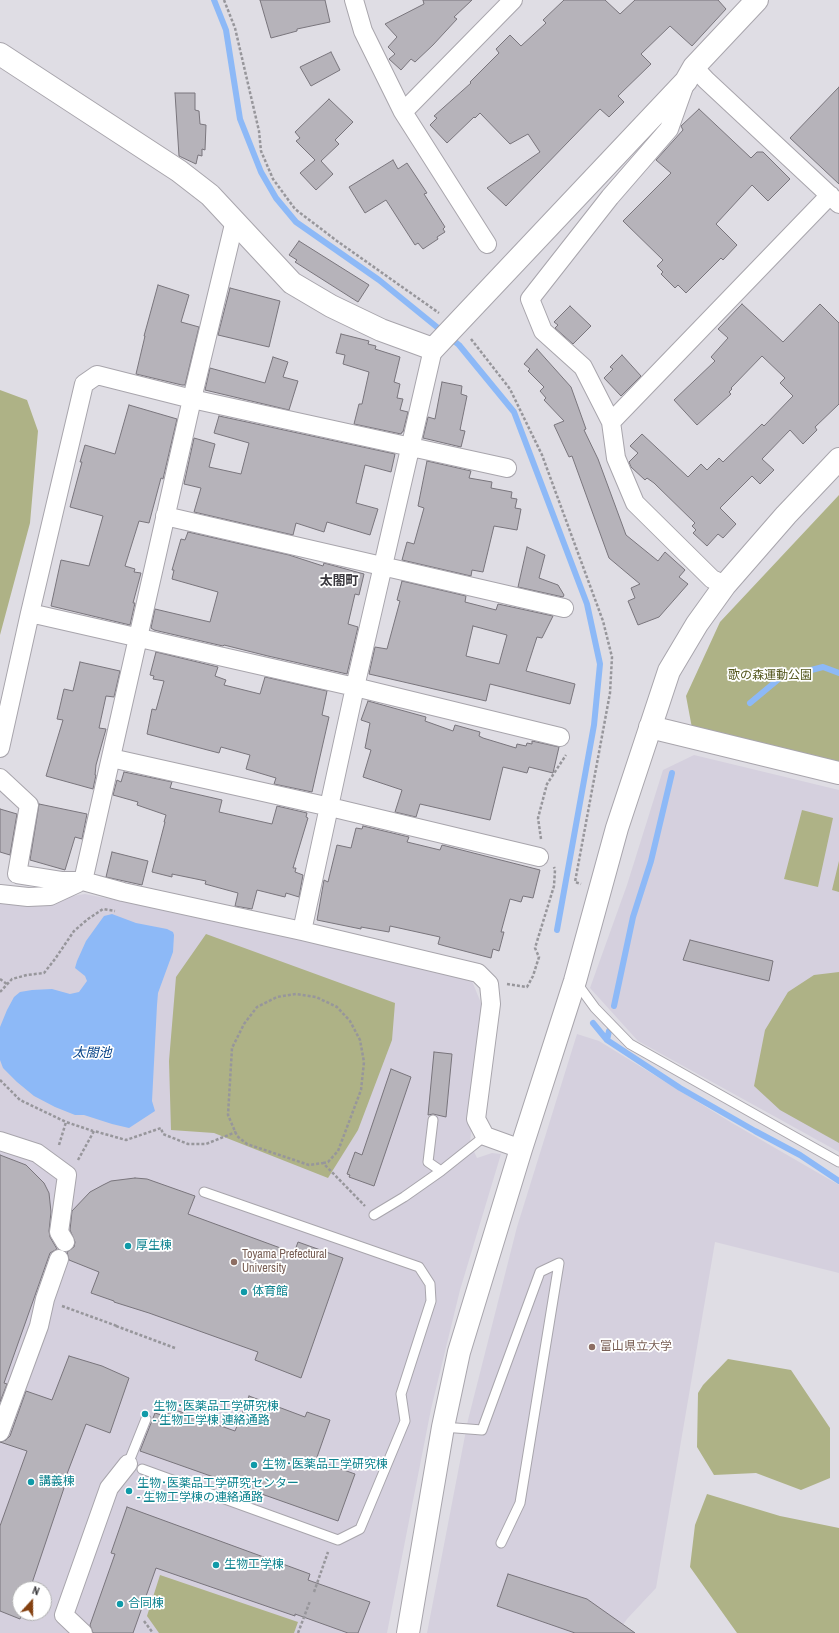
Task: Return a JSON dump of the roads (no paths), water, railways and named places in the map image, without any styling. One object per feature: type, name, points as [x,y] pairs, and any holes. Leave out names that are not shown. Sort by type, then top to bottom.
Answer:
[{"type":"street","points":[[354,0],[363,31],[403,112],[487,244]]},
{"type":"street","points":[[403,112],[513,0]]},
{"type":"street","points":[[302,931],[355,687],[410,447],[446,336],[757,0]]},
{"type":"street","points":[[0,54],[179,171],[210,195],[235,220],[292,283],[331,306],[381,330],[446,336]]},
{"type":"street","points":[[611,422],[834,199],[706,80],[690,74]]},
{"type":"street","points":[[690,74],[669,129],[610,197],[530,299],[543,331],[583,368],[611,422],[616,458],[635,502],[712,579],[725,585]]},
{"type":"street","points":[[83,882],[165,516],[235,220]]},
{"type":"street","points":[[0,748],[84,384],[97,375],[192,399],[507,468]]},
{"type":"street","points":[[408,1633],[443,1427],[459,1352],[521,1150],[576,981],[617,828],[670,671],[697,624],[725,585],[786,515],[839,459]]},
{"type":"street","points":[[165,516],[564,608]]},
{"type":"street","points":[[30,613],[355,687],[560,737]]},
{"type":"street","points":[[650,727],[839,773]]},
{"type":"street","points":[[111,758],[330,807],[539,857]]},
{"type":"street","points":[[0,778],[29,805],[17,874],[61,881],[83,882],[302,931],[478,973],[489,984],[492,1004],[476,1118],[485,1136],[521,1150]]},
{"type":"street","points":[[0,894],[28,897],[50,896],[83,882]]},
{"type":"street","points":[[0,1141],[37,1152],[67,1174],[59,1232],[62,1250],[45,1299],[39,1326],[0,1432]]},
{"type":"street","points":[[83,1633],[64,1615],[109,1488],[135,1467]]},
{"type":"lane","points":[[576,981],[595,1008],[630,1044],[839,1162]]},
{"type":"lane","points":[[433,1120],[428,1162],[441,1171]]},
{"type":"lane","points":[[374,1215],[404,1197],[441,1171],[485,1136]]},
{"type":"lane","points":[[146,1419],[135,1467],[338,1540],[360,1529],[405,1421],[401,1394],[431,1301],[430,1284],[419,1267],[204,1192]]},
{"type":"lane","points":[[443,1427],[482,1430],[540,1272],[559,1263],[520,1502],[502,1543]]},
{"type":"water","name":"太閤池","points":[[112,914],[136,923],[167,929],[173,932],[174,935],[173,952],[158,993],[152,1101],[155,1111],[129,1128],[84,1115],[75,1115],[34,1096],[3,1068],[0,1060],[0,1027],[14,997],[20,992],[32,990],[52,989],[70,994],[79,992],[87,981],[85,976],[75,968],[77,961],[86,941],[104,916]]},
{"type":"waterway","points":[[214,0],[226,30],[240,119],[261,172],[276,198],[296,222],[379,280],[459,345],[514,412],[587,604],[600,664],[594,725],[557,930]]},
{"type":"waterway","points":[[750,703],[780,678],[823,667],[839,673]]},
{"type":"waterway","points":[[614,1006],[633,917],[651,861],[672,773]]},
{"type":"waterway","points":[[593,1023],[607,1040],[680,1088],[800,1155],[839,1181]]},
{"type":"waterway","points":[[607,1040],[609,1031]]},
{"type":"place","name":"厚生棟","points":[[128,1246]]},
{"type":"place","name":"Toyama Prefectural University","points":[[234,1262]]},
{"type":"place","name":"体育館","points":[[244,1292]]},
{"type":"place","name":"富山県立大学","points":[[592,1347]]},
{"type":"place","name":"生物･医薬品工学研究棟 - 生物工学棟 連絡通路","points":[[145,1414]]},
{"type":"place","name":"生物･医薬品工学研究棟","points":[[254,1465]]},
{"type":"place","name":"講義棟","points":[[31,1482]]},
{"type":"place","name":"生物･医薬品工学研究センター - 生物工学棟の連絡通路","points":[[129,1491]]},
{"type":"place","name":"生物工学棟","points":[[216,1565]]},
{"type":"place","name":"合同棟","points":[[120,1604]]},
{"type":"district","name":"太閤町","points":[[339,582]]},
{"type":"park label","name":"歌の森運動公園","points":[[770,676]]}]
